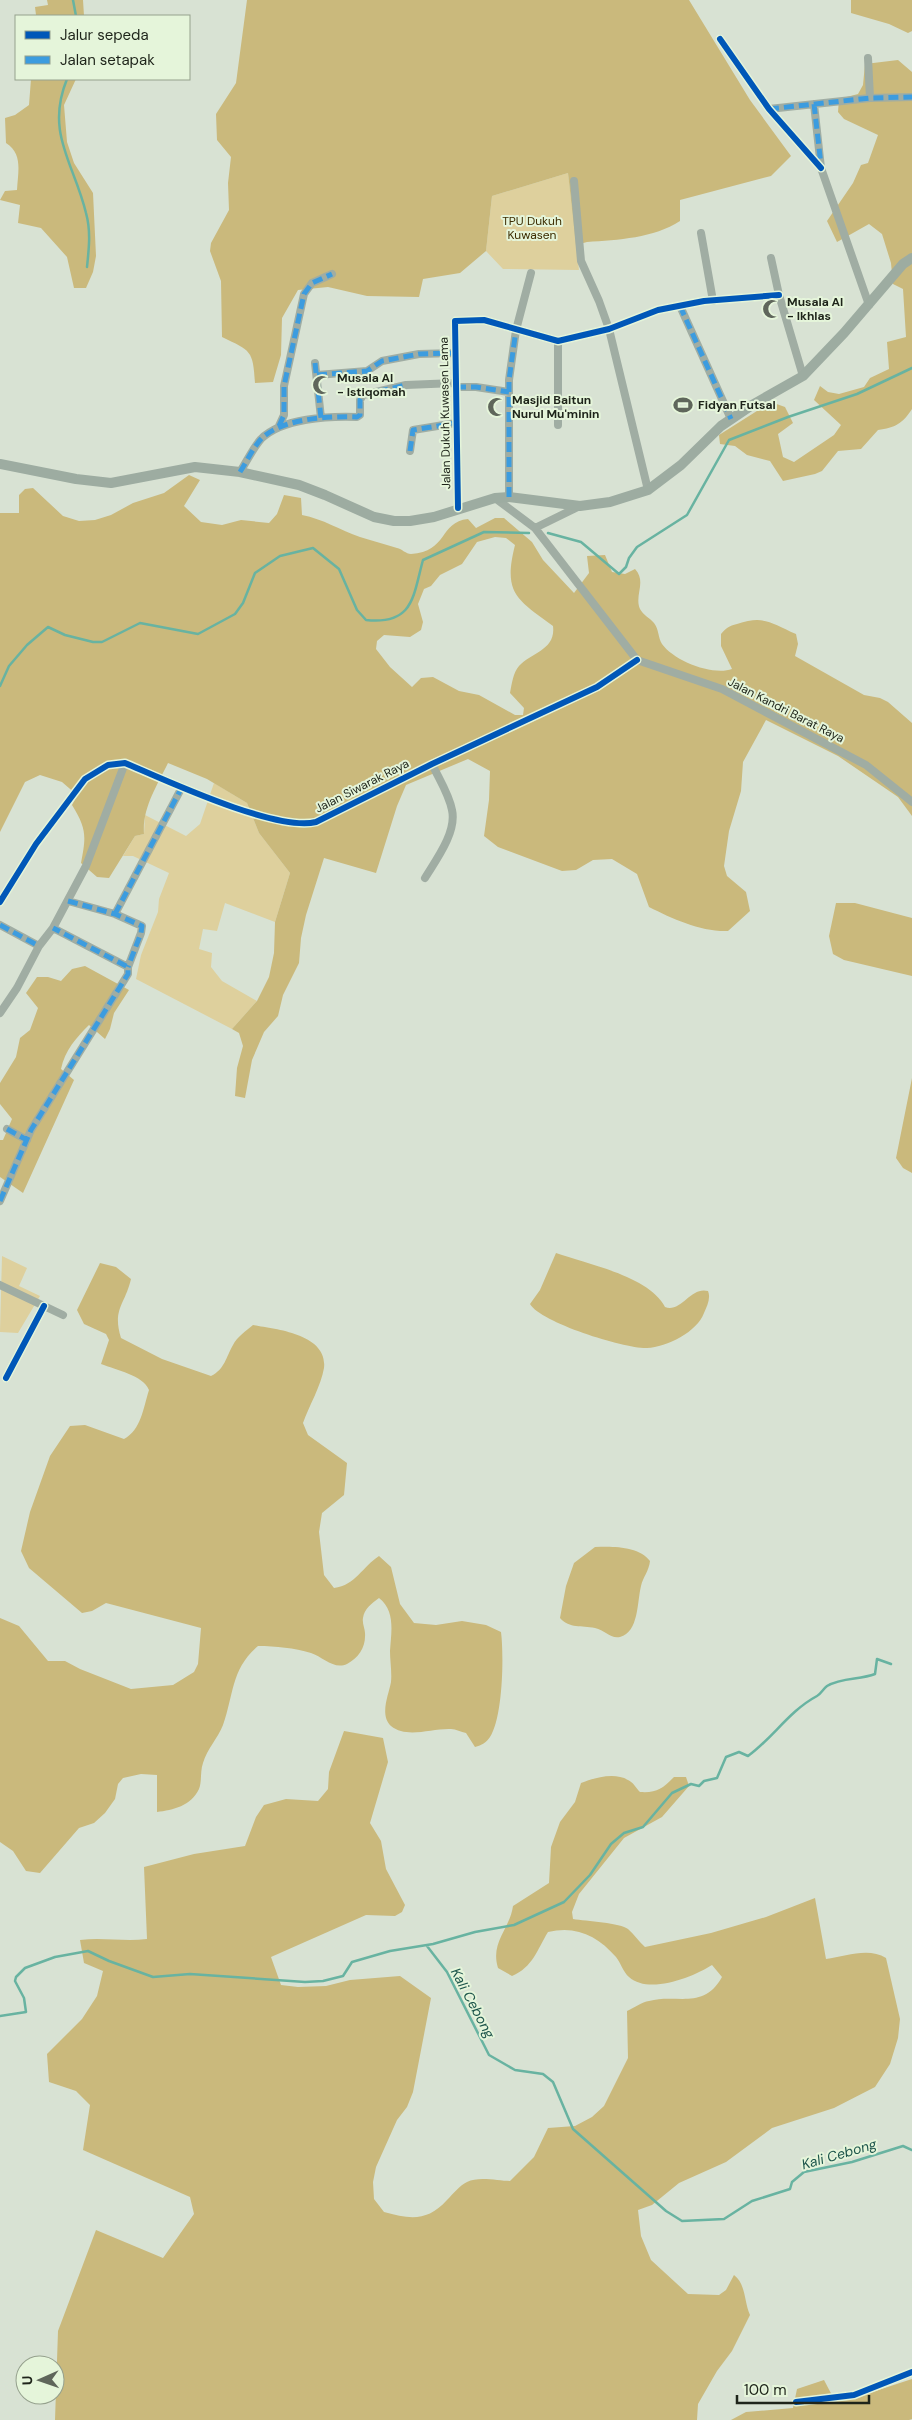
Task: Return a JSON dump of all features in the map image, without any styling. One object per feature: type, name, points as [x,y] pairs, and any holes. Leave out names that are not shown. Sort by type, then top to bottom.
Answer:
[{"type":"main road","points":[[0,464],[76,479],[111,483],[195,467],[240,472],[299,485],[325,494],[374,517],[410,522],[434,517],[495,498],[509,497],[580,506],[610,502],[648,490],[681,465],[721,426],[803,376],[869,305],[903,264],[912,258]]},
{"type":"street","points":[[720,39],[769,108],[821,168]]},
{"type":"street","points":[[868,58],[870,98]]},
{"type":"street","points":[[769,108],[870,98],[912,97]]},
{"type":"street","points":[[814,104],[821,168],[869,305]]},
{"type":"street","points":[[574,181],[581,261],[599,301],[608,328],[648,490]]},
{"type":"street","points":[[701,233],[713,300]]},
{"type":"street","points":[[771,258],[779,295],[803,376]]},
{"type":"street","points":[[509,497],[509,392],[516,330],[531,273]]},
{"type":"street","points":[[279,426],[284,415],[284,386],[304,294],[312,283],[332,274]]},
{"type":"street","name":"Jalan Dukuh Kuwasen Lama","points":[[458,508],[454,323],[457,320],[484,320],[558,341],[608,328],[658,310],[713,300],[779,295]]},
{"type":"street","points":[[680,306],[731,419]]},
{"type":"street","points":[[558,341],[558,424]]},
{"type":"street","name":"Jalan Dukuh Kuwasen Lama","points":[[317,375],[367,371],[382,361],[419,354],[455,352]]},
{"type":"street","points":[[240,472],[259,441],[279,426],[321,418],[316,363]]},
{"type":"street","name":"Jalan Dukuh Kuwasen Lama","points":[[321,418],[357,417],[360,415],[360,400],[363,396],[406,385],[455,385]]},
{"type":"street","points":[[455,385],[509,392]]},
{"type":"street","points":[[410,451],[413,430],[456,423]]},
{"type":"street","points":[[495,498],[535,528],[637,660]]},
{"type":"street","points":[[535,528],[580,506]]},
{"type":"street","name":"Jalan Siwarak Raya","points":[[125,763],[248,812],[298,824],[307,824],[316,822],[432,764],[597,687],[637,660]]},
{"type":"street","name":"Jalan Kandri Barat Raya","points":[[637,660],[722,689],[866,765],[912,802]]},
{"type":"street","points":[[0,902],[36,844],[85,779],[108,765],[125,763],[86,866],[53,928],[39,946],[17,988],[0,1013]]},
{"type":"street","points":[[425,878],[441,850],[453,820],[450,802],[432,764]]},
{"type":"street","points":[[115,914],[182,787]]},
{"type":"street","points":[[903,794],[912,806]]},
{"type":"street","points":[[0,1200],[26,1140],[125,980],[141,933],[142,926],[115,914],[68,901]]},
{"type":"street","points":[[0,925],[39,946]]},
{"type":"street","points":[[53,928],[128,967]]},
{"type":"street","points":[[7,1129],[26,1140]]},
{"type":"street","points":[[0,1285],[63,1315]]},
{"type":"street","points":[[6,1378],[44,1306]]},
{"type":"street","points":[[796,2402],[854,2395],[912,2372]]},
{"type":"green space","name":"TPU Dukuh Kuwasen","points":[[568,173],[579,270],[503,269],[486,251],[492,196]]},
{"type":"green space","points":[[214,783],[247,803],[259,833],[290,873],[275,922],[225,903],[217,931],[203,929],[199,949],[212,953],[211,967],[222,981],[257,1001],[232,1029],[136,979],[141,955],[158,912],[159,899],[169,873],[133,856],[123,856],[135,836],[144,834],[145,815],[186,836],[200,824]]},
{"type":"green space","points":[[2,1256],[27,1268],[19,1286],[40,1296],[18,1333],[0,1332]]},
{"type":"shaded area","points":[[47,0],[83,0],[84,15],[36,15],[35,7],[48,5]]},
{"type":"shaded area","points":[[247,0],[689,0],[750,100],[791,156],[771,176],[680,200],[680,221],[670,227],[647,235],[623,239],[587,242],[576,245],[568,173],[492,196],[486,251],[460,273],[423,279],[419,297],[367,296],[328,287],[298,290],[282,318],[281,355],[273,382],[255,383],[253,364],[249,353],[239,345],[222,337],[221,281],[210,251],[211,243],[229,210],[228,183],[231,157],[217,140],[216,114],[236,83]]},
{"type":"shaded area","points":[[851,0],[912,0],[912,31],[908,33],[889,24],[851,13]]},
{"type":"shaded area","points":[[898,60],[912,72],[912,409],[898,424],[878,430],[861,449],[838,451],[822,471],[783,481],[770,461],[747,455],[735,446],[720,444],[719,435],[771,402],[785,407],[793,423],[778,434],[783,457],[794,462],[834,435],[841,425],[814,400],[820,386],[828,392],[839,394],[864,387],[870,378],[889,369],[887,342],[906,337],[903,289],[893,284],[891,263],[882,234],[869,224],[837,242],[827,221],[853,183],[861,165],[868,163],[878,135],[844,119],[838,112],[839,99],[858,94],[863,85],[865,64]]},
{"type":"shaded area","points":[[31,80],[76,80],[64,105],[67,142],[74,163],[93,193],[96,256],[93,272],[86,288],[74,288],[67,257],[41,228],[18,223],[20,205],[0,200],[5,191],[17,190],[18,176],[15,152],[6,143],[5,118],[15,115],[29,105]]},
{"type":"shaded area","points":[[189,475],[200,480],[184,506],[201,522],[222,525],[241,520],[269,523],[277,514],[284,495],[301,498],[302,515],[411,554],[423,552],[431,548],[438,543],[452,525],[459,521],[468,519],[476,528],[495,518],[504,518],[532,542],[543,560],[574,593],[589,573],[587,556],[605,555],[612,572],[625,574],[635,569],[640,579],[638,599],[640,609],[656,625],[662,644],[675,656],[694,666],[705,669],[724,671],[732,669],[721,646],[721,634],[724,630],[746,621],[767,621],[796,634],[798,644],[795,656],[864,695],[880,698],[888,702],[912,723],[912,816],[898,797],[838,756],[766,720],[743,762],[741,791],[729,831],[724,866],[727,876],[746,892],[750,911],[728,931],[718,931],[687,924],[649,907],[637,874],[612,859],[593,860],[576,870],[562,871],[498,847],[484,836],[489,800],[490,771],[468,759],[406,785],[397,806],[376,873],[324,858],[306,915],[301,938],[299,963],[283,995],[278,1016],[264,1032],[252,1060],[245,1098],[235,1096],[237,1068],[243,1046],[239,1033],[232,1029],[257,1001],[269,977],[274,953],[275,922],[290,873],[259,833],[247,803],[207,779],[168,763],[148,806],[145,815],[144,834],[135,836],[109,878],[97,877],[81,863],[84,833],[72,805],[77,795],[62,782],[40,775],[25,782],[0,832],[0,513],[19,513],[19,495],[25,489],[33,488],[63,516],[79,521],[95,520],[111,515],[133,503],[164,493]],"holes":[[[495,537],[506,538],[515,545],[511,574],[512,585],[516,593],[530,609],[553,626],[553,634],[547,646],[524,661],[514,675],[510,693],[524,708],[523,715],[515,715],[479,695],[459,691],[433,677],[421,678],[412,687],[390,667],[376,649],[377,641],[384,635],[410,637],[421,630],[423,622],[418,604],[424,589],[431,586],[440,575],[462,564],[477,542]]]},
{"type":"shaded area","points":[[836,903],[855,903],[912,918],[912,976],[844,960],[833,954],[829,936]]},
{"type":"shaded area","points":[[85,966],[129,990],[114,1013],[105,1039],[89,1025],[68,1050],[61,1069],[74,1080],[23,1193],[0,1177],[0,1140],[3,1140],[12,1119],[0,1104],[0,1083],[16,1057],[20,1038],[30,1030],[38,1008],[26,993],[37,977],[48,977],[61,981],[72,969]]},
{"type":"shaded area","points":[[912,1078],[912,1173],[903,1168],[896,1158]]},
{"type":"shaded area","points":[[556,1253],[632,1279],[657,1296],[665,1307],[671,1308],[676,1306],[702,1290],[708,1291],[707,1305],[700,1320],[688,1332],[672,1341],[655,1347],[636,1347],[585,1334],[550,1319],[530,1304],[540,1290]]},
{"type":"shaded area","points":[[100,1263],[116,1267],[131,1279],[120,1307],[118,1320],[121,1338],[162,1359],[211,1376],[222,1366],[237,1339],[253,1325],[299,1335],[318,1348],[323,1357],[324,1368],[318,1389],[303,1423],[308,1435],[347,1463],[344,1495],[322,1513],[319,1532],[324,1575],[334,1588],[342,1586],[379,1556],[391,1567],[400,1604],[414,1623],[436,1625],[462,1621],[486,1625],[501,1632],[502,1670],[498,1715],[490,1737],[482,1745],[475,1747],[466,1733],[457,1730],[404,1732],[397,1730],[387,1721],[385,1710],[391,1682],[391,1623],[388,1609],[379,1598],[369,1606],[364,1615],[365,1638],[363,1647],[355,1659],[347,1664],[333,1664],[311,1653],[278,1647],[258,1646],[249,1655],[238,1673],[223,1725],[202,1766],[199,1789],[196,1795],[186,1803],[169,1810],[157,1812],[157,1775],[141,1774],[123,1778],[118,1784],[115,1799],[105,1813],[94,1823],[79,1828],[40,1873],[26,1871],[13,1851],[0,1842],[0,1618],[19,1626],[48,1661],[65,1661],[80,1669],[131,1689],[173,1685],[194,1672],[198,1664],[201,1628],[106,1603],[92,1611],[82,1613],[29,1568],[21,1551],[30,1512],[50,1456],[70,1426],[85,1425],[124,1439],[138,1425],[149,1390],[141,1380],[101,1364],[109,1340],[106,1334],[84,1324],[77,1310]]},
{"type":"shaded area","points":[[595,1547],[625,1548],[639,1552],[650,1561],[641,1586],[634,1623],[626,1634],[620,1637],[613,1637],[595,1628],[568,1624],[560,1618],[566,1586],[574,1563]]},
{"type":"shaded area","points":[[344,1731],[383,1738],[388,1762],[370,1823],[381,1841],[386,1869],[405,1905],[402,1912],[395,1916],[366,1915],[271,1957],[281,1985],[298,1987],[326,1986],[350,1980],[400,1976],[431,1998],[413,2092],[407,2107],[397,2120],[376,2167],[373,2182],[374,2199],[384,2212],[418,2217],[440,2207],[459,2187],[472,2180],[510,2181],[534,2157],[548,2128],[575,2126],[592,2117],[604,2106],[628,2058],[627,2011],[649,2001],[659,1999],[698,1997],[715,1987],[722,1977],[712,1965],[683,1979],[671,1982],[648,1984],[638,1982],[627,1975],[616,1957],[602,1943],[586,1934],[568,1930],[548,1932],[530,1963],[512,1976],[498,1968],[496,1959],[498,1943],[513,1906],[549,1883],[551,1847],[560,1822],[575,1802],[581,1783],[598,1778],[617,1776],[630,1781],[640,1792],[651,1792],[666,1785],[674,1777],[686,1777],[689,1786],[662,1817],[624,1838],[579,1894],[572,1912],[573,1919],[624,1927],[645,1947],[711,1933],[766,1917],[815,1898],[826,1959],[865,1953],[872,1953],[886,1958],[900,2019],[898,2038],[890,2064],[875,2087],[834,2108],[772,2128],[726,2162],[679,2183],[652,2205],[638,2210],[641,2236],[651,2260],[688,2294],[719,2295],[726,2290],[734,2275],[741,2283],[750,2315],[732,2351],[717,2371],[698,2404],[697,2420],[55,2420],[56,2405],[65,2405],[65,2355],[57,2355],[58,2331],[96,2230],[163,2258],[194,2214],[190,2197],[83,2150],[90,2105],[76,2091],[49,2082],[47,2054],[82,2019],[97,1996],[103,1971],[84,1963],[80,1940],[147,1939],[144,1867],[194,1854],[245,1846],[256,1817],[264,1805],[286,1799],[318,1801],[328,1789],[329,1772]]},
{"type":"shaded area","points":[[912,2379],[912,2419],[909,2420],[731,2420],[746,2412],[793,2408],[797,2389],[824,2380],[835,2401],[848,2400]]},
{"type":"waterway","points":[[73,0],[76,15]]},
{"type":"waterway","points":[[67,80],[61,98],[60,132],[88,220],[87,267]]},
{"type":"waterway","points":[[548,533],[581,542],[619,574],[626,567],[629,558],[637,547],[687,515],[729,440],[788,417],[857,394],[912,368]]},
{"type":"waterway","points":[[0,686],[9,666],[27,645],[48,627],[65,635],[93,642],[102,642],[140,623],[198,634],[235,614],[243,603],[255,573],[280,556],[313,548],[339,569],[357,610],[366,620],[382,620],[394,618],[409,605],[417,585],[423,560],[484,532],[529,533]]},
{"type":"waterway","points":[[0,2016],[26,2012],[24,1998],[15,1981],[16,1977],[25,1968],[55,1957],[88,1951],[153,1977],[190,1974],[305,1982],[323,1981],[343,1976],[352,1962],[390,1951],[433,1944],[475,1932],[514,1925],[564,1902],[590,1875],[611,1844],[624,1833],[643,1827],[672,1793],[691,1784],[699,1786],[704,1781],[717,1778],[726,1757],[739,1752],[748,1756],[798,1709],[827,1686],[839,1681],[875,1674],[877,1659],[891,1664]]},
{"type":"waterway","name":"Kali Cebong","points":[[427,1946],[447,1972],[489,2055],[515,2070],[543,2074],[553,2082],[573,2129],[666,2211],[682,2221],[724,2219],[752,2201],[790,2189],[792,2182],[804,2172],[852,2162],[903,2146],[912,2150]]},
{"type":"marked path","points":[[769,109],[870,98],[912,97]]},
{"type":"marked path","points":[[814,104],[821,165]]},
{"type":"marked path","points":[[279,426],[284,415],[284,386],[304,294],[312,283],[332,274]]},
{"type":"marked path","points":[[680,306],[731,419]]},
{"type":"marked path","points":[[509,497],[509,380],[516,330]]},
{"type":"marked path","points":[[317,375],[367,371],[382,361],[419,354],[455,353]]},
{"type":"marked path","points":[[315,363],[321,418]]},
{"type":"marked path","points":[[240,472],[258,443],[270,432],[306,420],[357,417],[360,415],[360,400],[363,395],[406,385]]},
{"type":"marked path","points":[[456,387],[476,387],[509,392]]},
{"type":"marked path","points":[[410,451],[413,430],[456,423]]},
{"type":"marked path","points":[[115,914],[182,787]]},
{"type":"marked path","points":[[68,901],[115,914],[142,926],[128,967]]},
{"type":"marked path","points":[[0,925],[39,946]]},
{"type":"marked path","points":[[0,1201],[31,1130],[128,974],[128,967],[53,928]]},
{"type":"marked path","points":[[7,1129],[27,1140]]},
{"type":"cycle path","points":[[720,39],[769,109],[821,168]]},
{"type":"cycle path","points":[[458,508],[455,321],[484,320],[558,341],[609,329],[658,310],[704,301],[779,295]]},
{"type":"cycle path","points":[[0,902],[36,844],[85,779],[108,765],[125,763],[192,792],[249,812],[298,823],[316,822],[432,764],[597,687],[637,660]]},
{"type":"cycle path","points":[[6,1378],[44,1306]]},
{"type":"cycle path","points":[[796,2402],[854,2395],[912,2372]]},
{"type":"place","name":"Musala Al - Ikhlas","points":[[772,309]]},
{"type":"place","name":"Musala Al - Istiqomah","points":[[322,385]]},
{"type":"place","name":"Fidyan Futsal","points":[[683,405]]},
{"type":"place","name":"Masjid Baitun Nurul Mu'minin","points":[[497,407]]}]
